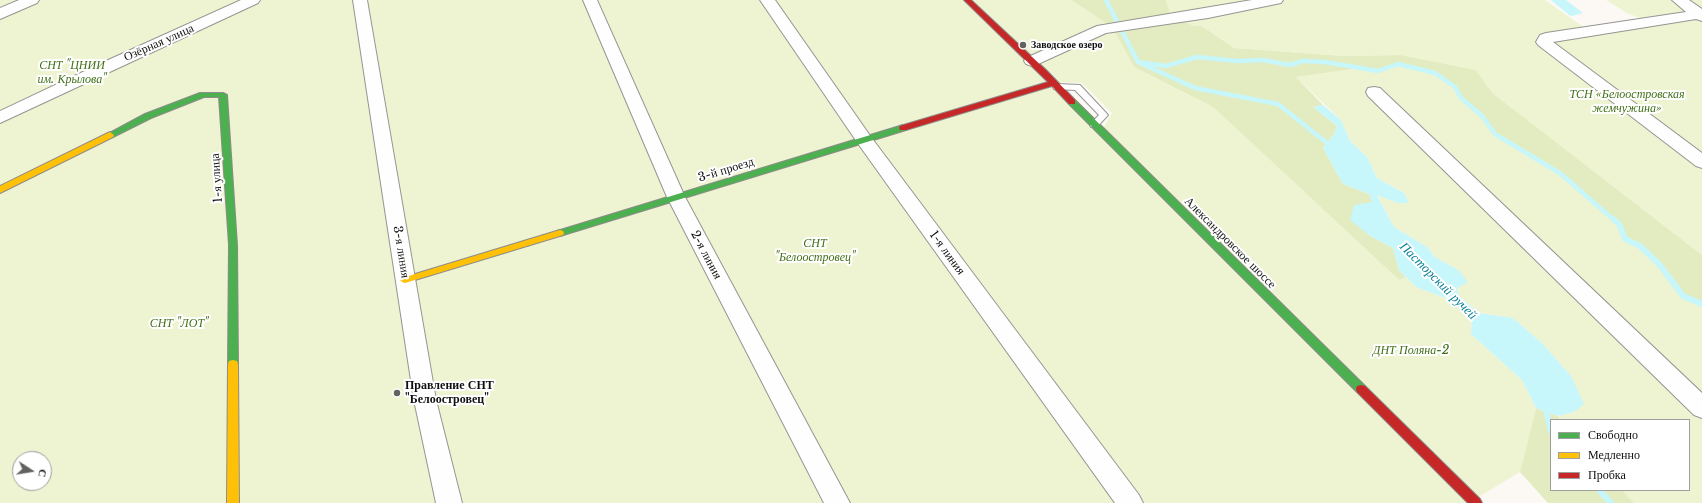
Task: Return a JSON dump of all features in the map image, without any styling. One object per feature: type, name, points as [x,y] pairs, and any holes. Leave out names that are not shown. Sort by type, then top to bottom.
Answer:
[{"type":"street","points":[[0,14],[32,0]]},
{"type":"street","name":"Озёрная улица","points":[[0,118],[112,64],[253,0]]},
{"type":"street","name":"3-я линия","points":[[360,0],[425,400],[450,503]]},
{"type":"street","name":"2-я линия","points":[[590,0],[676,197],[837,503]]},
{"type":"street","name":"1-я линия","points":[[767,0],[865,141],[1130,503]]},
{"type":"street","name":"Александровское шоссе","points":[[967,0],[1032,61],[1094,125],[1476,503]]},
{"type":"street","points":[[1032,61],[1102,30],[1119,26],[1208,13],[1276,0]]},
{"type":"street","points":[[1679,0],[1700,15]]},
{"type":"street","points":[[1700,15],[1546,38],[1544,42],[1702,162]]},
{"type":"street","name":"3-й проезд","points":[[405,280],[676,197],[1055,85]]},
{"type":"street","points":[[1374,92],[1702,408]]},
{"type":"street","name":"1-я улица","points":[[0,190],[148,116],[203,95],[222,95],[233,245],[233,503]]},
{"type":"lane","points":[[1055,85],[1077,87],[1104,115],[1094,125]]},
{"type":"green space","name":"СНТ \"Белоостровец\"","points":[[0,0],[1071,0],[1112,27],[1134,67],[1213,107],[1399,280],[1406,277],[1416,287],[1448,299],[1472,319],[1471,334],[1522,380],[1536,408],[1520,472],[1477,498],[1474,503],[0,503]],"holes":[[[1053,82],[1082,83],[1112,113],[1101,132]]]},
{"type":"green space","points":[[1071,0],[1166,0],[1170,13],[1174,18],[1195,26],[1202,26],[1234,48],[1344,56],[1401,55],[1476,70],[1492,93],[1702,255],[1702,304],[1683,296],[1659,264],[1640,246],[1625,239],[1619,224],[1561,174],[1495,134],[1482,116],[1461,98],[1455,87],[1435,73],[1398,64],[1378,71],[1361,68],[1296,77],[1323,105],[1313,107],[1337,126],[1334,134],[1323,148],[1343,184],[1369,194],[1373,203],[1354,206],[1370,236],[1393,248],[1399,270],[1406,277],[1399,280],[1213,107],[1134,67],[1112,27]]},
{"type":"green space","name":"ТСН «Белоостровская жемчужина»","points":[[1166,0],[1545,0],[1589,31],[1650,22],[1627,13],[1606,0],[1702,0],[1702,255],[1491,93],[1476,70],[1401,55],[1344,56],[1234,48],[1202,26],[1195,26],[1174,18],[1170,13]]},
{"type":"green space","points":[[1398,64],[1435,73],[1455,87],[1461,98],[1482,116],[1496,134],[1561,174],[1619,224],[1625,239],[1640,246],[1659,264],[1683,296],[1702,304],[1702,503],[1634,503],[1623,491],[1690,491],[1690,419],[1560,419],[1558,416],[1574,412],[1571,376],[1542,343],[1513,318],[1480,313],[1459,296],[1457,288],[1458,270],[1435,257],[1427,247],[1394,227],[1377,194],[1398,203],[1404,193],[1377,178],[1367,157],[1350,141],[1341,120],[1296,77],[1361,68],[1378,71]]},
{"type":"green space","points":[[1536,408],[1558,416],[1560,419],[1550,419],[1550,491],[1623,491],[1634,503],[1548,503],[1520,472]]},
{"type":"water","points":[[1551,0],[1566,0],[1583,13],[1572,16],[1569,15]]},
{"type":"water","points":[[1323,105],[1341,120],[1350,141],[1367,157],[1377,178],[1404,193],[1409,203],[1398,203],[1377,195],[1394,227],[1427,247],[1435,257],[1458,270],[1468,282],[1457,288],[1459,296],[1479,313],[1513,318],[1542,343],[1571,376],[1584,404],[1574,412],[1558,416],[1536,408],[1522,380],[1471,334],[1472,319],[1448,299],[1416,287],[1399,270],[1393,248],[1370,236],[1350,220],[1354,205],[1372,202],[1369,194],[1343,184],[1323,148],[1334,134],[1337,126],[1313,107]]},
{"type":"waterway","name":"Пасторский ручей","points":[[1106,0],[1138,62]]},
{"type":"waterway","points":[[1138,62],[1166,66],[1197,57],[1237,61],[1263,60],[1290,65],[1303,61],[1325,62],[1378,71],[1398,64],[1435,73],[1455,87],[1461,98],[1482,116],[1495,134],[1561,174],[1614,220]]},
{"type":"waterway","name":"Пасторский ручей","points":[[1138,62],[1195,88],[1278,104],[1332,147]]},
{"type":"waterway","points":[[1613,219],[1619,224],[1625,239],[1640,246],[1659,264],[1683,296],[1702,304]]},
{"type":"waterway","name":"Пасторский ручей","points":[[1545,406],[1550,427]]},
{"type":"waterway","name":"Пасторский ручей","points":[[1600,491],[1611,503]]},
{"type":"traffic: fast","points":[[110,135],[148,116],[203,95],[223,95],[233,245],[233,364]]},
{"type":"traffic: fast","points":[[1072,102],[1361,389]]},
{"type":"traffic: fast","points":[[560,233],[903,128]]},
{"type":"traffic: slow","points":[[0,190],[110,135]]},
{"type":"traffic: slow","points":[[405,280],[560,233]]},
{"type":"traffic: slow","points":[[233,364],[233,503]]},
{"type":"traffic: jam","points":[[967,0],[1043,72],[1072,102]]},
{"type":"traffic: jam","points":[[903,128],[1053,83]]},
{"type":"traffic: jam","points":[[1361,389],[1476,503]]},
{"type":"place","name":"Заводское озеро","points":[[1023,45]]},
{"type":"place","name":"Правление СНТ \"Белоостровец\"","points":[[397,393]]},
{"type":"park label","name":"СНТ \"ЦНИИ им. Крылова\"","points":[[72,73]]},
{"type":"park label","name":"СНТ \"ЛОТ\"","points":[[179,324]]},
{"type":"park label","name":"ДНТ Поляна-2","points":[[1411,351]]}]
